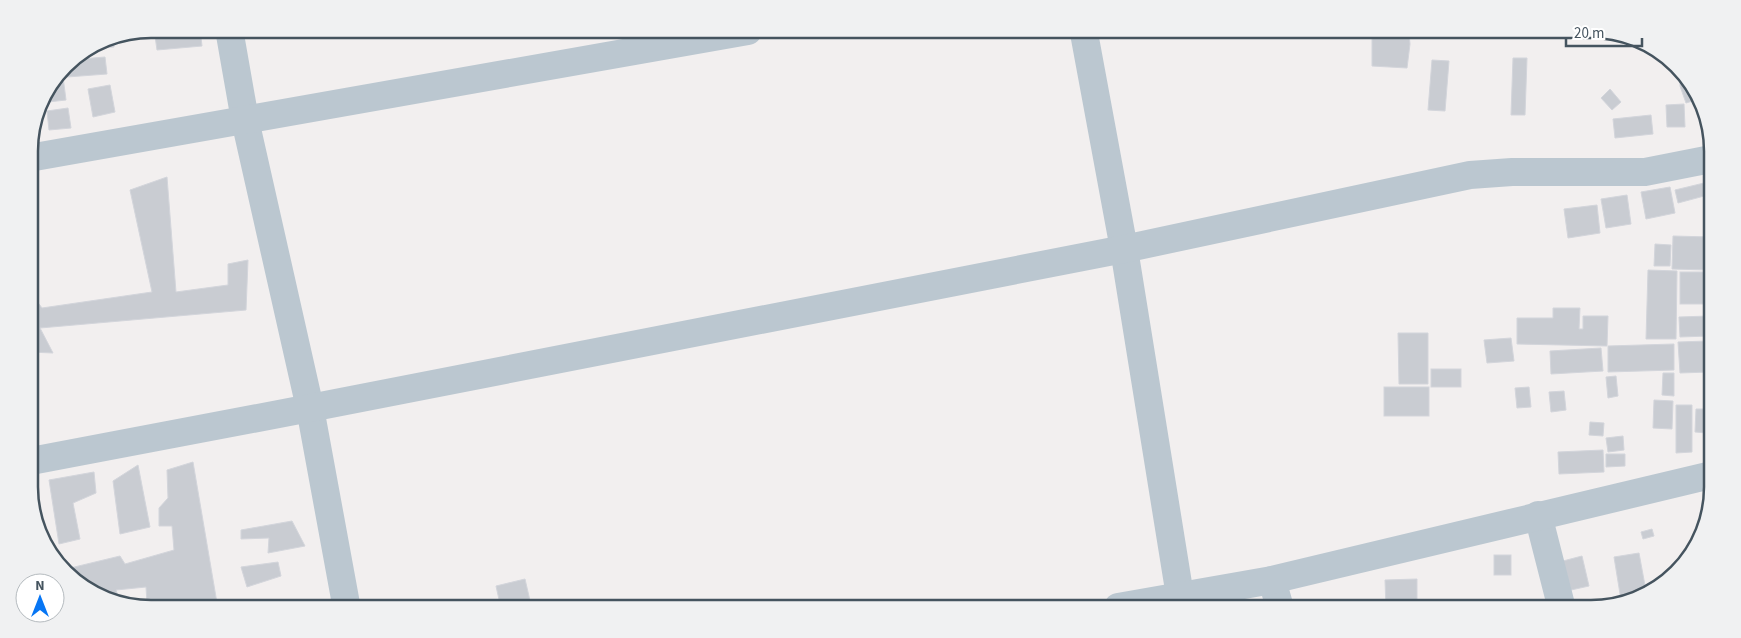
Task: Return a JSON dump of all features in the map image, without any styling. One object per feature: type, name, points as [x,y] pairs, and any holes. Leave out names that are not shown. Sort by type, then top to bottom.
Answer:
[{"type":"street","points":[[231,38],[245,120],[310,408],[345,600]]},
{"type":"street","points":[[38,156],[708,38]]},
{"type":"street","points":[[1085,38],[1124,249],[1180,596]]},
{"type":"street","points":[[38,460],[1124,249],[1470,175],[1512,172],[1645,172],[1704,160]]},
{"type":"street","points":[[1157,600],[1272,580],[1704,477]]},
{"type":"street","points":[[1538,515],[1560,600]]},
{"type":"street","points":[[1272,580],[1278,600]]},
{"type":"building","points":[[155,38],[201,38],[202,46],[157,50]]},
{"type":"building","points":[[1372,38],[1409,38],[1407,68],[1372,66]]},
{"type":"building","points":[[114,43],[114,47],[103,48]]},
{"type":"building","points":[[105,57],[107,74],[67,77],[70,70],[84,59]]},
{"type":"building","points":[[1513,58],[1527,58],[1525,115],[1511,115]]},
{"type":"building","points":[[1432,60],[1449,61],[1445,111],[1428,110]]},
{"type":"building","points":[[63,78],[66,100],[49,102]]},
{"type":"building","points":[[1680,82],[1692,101],[1686,103]]},
{"type":"building","points":[[110,85],[115,112],[93,117],[88,89]]},
{"type":"building","points":[[1610,89],[1621,102],[1612,110],[1601,98]]},
{"type":"building","points":[[1684,104],[1685,127],[1667,127],[1666,105]]},
{"type":"building","points":[[68,108],[71,128],[49,130],[47,111]]},
{"type":"building","points":[[1651,115],[1653,134],[1615,138],[1613,119]]},
{"type":"building","points":[[167,177],[176,292],[228,285],[228,264],[248,260],[246,310],[40,328],[53,353],[38,352],[38,303],[42,308],[152,292],[130,190]]},
{"type":"building","points":[[1704,183],[1704,196],[1678,203],[1675,190]]},
{"type":"building","points":[[1670,187],[1675,213],[1646,219],[1641,192]]},
{"type":"building","points":[[1627,195],[1631,224],[1606,228],[1601,199]]},
{"type":"building","points":[[1597,205],[1600,233],[1568,238],[1564,209]]},
{"type":"building","points":[[1673,236],[1704,237],[1704,270],[1672,269]]},
{"type":"building","points":[[1655,244],[1671,245],[1670,266],[1654,266]]},
{"type":"building","points":[[1648,270],[1677,271],[1676,339],[1646,339]]},
{"type":"building","points":[[1680,272],[1704,272],[1704,304],[1680,304]]},
{"type":"building","points":[[1553,308],[1580,308],[1579,329],[1583,329],[1583,316],[1608,316],[1607,346],[1517,344],[1517,318],[1553,318]]},
{"type":"building","points":[[1704,316],[1704,336],[1680,337],[1679,317]]},
{"type":"building","points":[[1398,333],[1428,333],[1428,384],[1399,384]]},
{"type":"building","points":[[1511,338],[1514,361],[1487,363],[1484,340]]},
{"type":"building","points":[[1704,341],[1704,372],[1680,373],[1678,342]]},
{"type":"building","points":[[1674,344],[1674,370],[1608,372],[1608,346]]},
{"type":"building","points":[[1601,348],[1603,371],[1551,374],[1550,351]]},
{"type":"building","points":[[1431,369],[1461,369],[1461,387],[1431,387]]},
{"type":"building","points":[[1663,373],[1674,373],[1674,396],[1662,395]]},
{"type":"building","points":[[1616,376],[1618,396],[1608,398],[1606,377]]},
{"type":"building","points":[[1384,387],[1429,387],[1429,416],[1384,416]]},
{"type":"building","points":[[1529,387],[1531,407],[1517,408],[1515,388]]},
{"type":"building","points":[[1564,391],[1566,410],[1551,412],[1549,392]]},
{"type":"building","points":[[1654,400],[1673,401],[1672,429],[1653,428]]},
{"type":"building","points":[[1676,405],[1692,405],[1692,452],[1676,453]]},
{"type":"building","points":[[1696,409],[1704,409],[1704,433],[1695,432]]},
{"type":"building","points":[[1590,422],[1604,423],[1603,436],[1589,435]]},
{"type":"building","points":[[1623,436],[1624,450],[1608,452],[1606,438]]},
{"type":"building","points":[[1603,450],[1604,472],[1559,474],[1558,452]]},
{"type":"building","points":[[1606,454],[1625,454],[1625,466],[1606,467]]},
{"type":"building","points":[[193,462],[216,600],[147,600],[146,587],[116,590],[118,596],[88,582],[71,568],[120,556],[125,564],[174,550],[172,526],[159,526],[159,508],[168,498],[167,470]]},
{"type":"building","points":[[138,465],[150,527],[120,534],[113,481]]},
{"type":"building","points":[[94,472],[96,493],[73,503],[80,539],[59,544],[49,480]]},
{"type":"building","points":[[292,521],[305,546],[268,553],[269,538],[241,539],[241,530]]},
{"type":"building","points":[[1652,529],[1654,536],[1643,539],[1641,532]]},
{"type":"building","points":[[1639,553],[1645,587],[1620,596],[1614,557]]},
{"type":"building","points":[[1494,555],[1511,555],[1511,575],[1494,575]]},
{"type":"building","points":[[1582,556],[1589,586],[1571,590],[1563,561]]},
{"type":"building","points":[[278,562],[281,576],[247,587],[241,567]]},
{"type":"building","points":[[525,579],[530,600],[499,600],[496,586]]},
{"type":"building","points":[[1417,579],[1417,600],[1386,600],[1385,580]]}]
